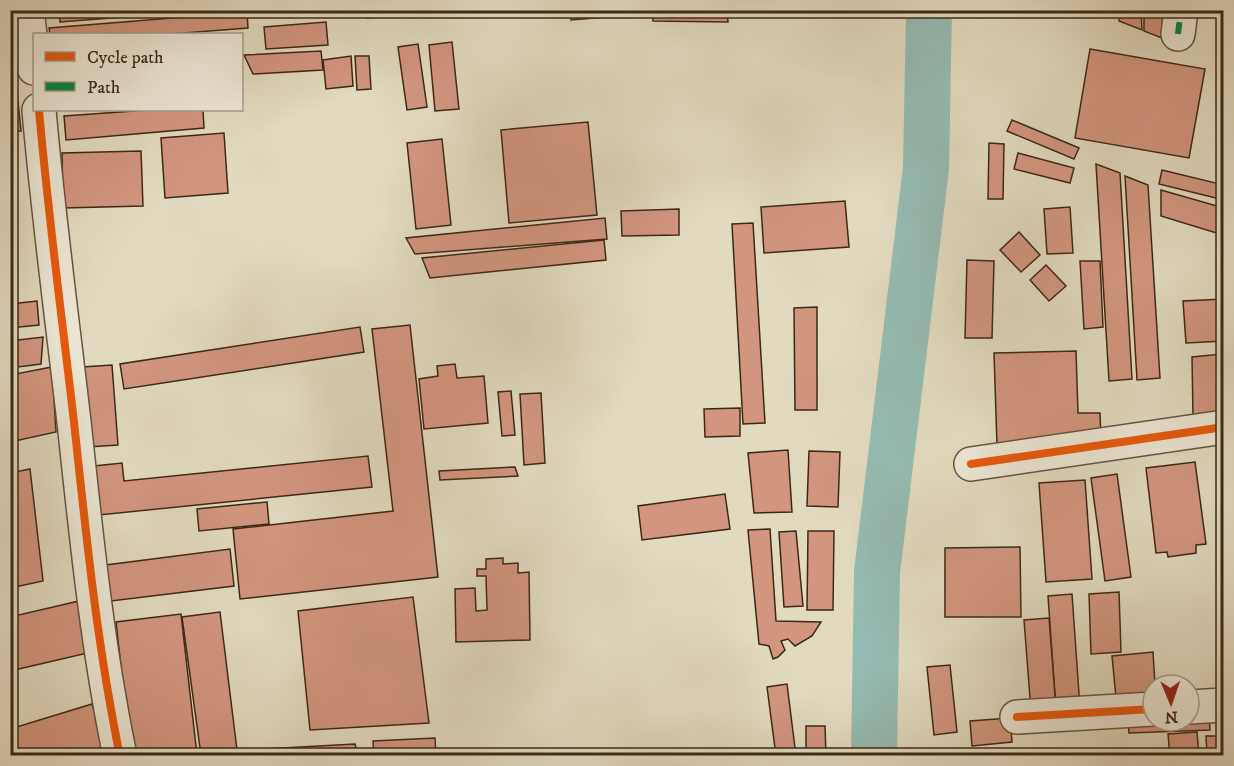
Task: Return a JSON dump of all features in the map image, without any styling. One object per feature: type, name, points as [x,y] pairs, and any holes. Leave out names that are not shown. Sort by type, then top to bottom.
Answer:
[{"type":"street","points":[[27,10],[33,60]]},
{"type":"street","points":[[39,111],[47,204],[94,603],[107,696],[120,756]]},
{"type":"street","points":[[971,464],[1224,428]]},
{"type":"street","points":[[1201,706],[1224,705]]},
{"type":"street","points":[[1017,717],[1141,710]]},
{"type":"building","points":[[59,10],[137,10],[137,16],[60,22]]},
{"type":"building","points":[[250,10],[298,10],[251,15]]},
{"type":"building","points":[[366,10],[485,10],[367,18]]},
{"type":"building","points":[[570,10],[630,10],[631,15],[571,20]]},
{"type":"building","points":[[652,10],[727,10],[728,22],[653,21]]},
{"type":"building","points":[[1119,10],[1141,10],[1142,30],[1119,21]]},
{"type":"building","points":[[1144,10],[1166,10],[1167,40],[1144,31]]},
{"type":"building","points":[[247,12],[248,28],[184,33],[50,33],[49,28]]},
{"type":"building","points":[[326,22],[328,45],[266,49],[264,27]]},
{"type":"building","points":[[452,42],[459,109],[435,111],[429,45]]},
{"type":"building","points":[[418,44],[427,107],[407,110],[398,47]]},
{"type":"building","points":[[1090,49],[1205,69],[1189,158],[1075,138]]},
{"type":"building","points":[[321,51],[323,70],[253,74],[244,55]]},
{"type":"building","points":[[351,56],[353,86],[326,89],[323,60]]},
{"type":"building","points":[[355,56],[369,56],[371,89],[357,90]]},
{"type":"building","points":[[10,72],[15,72],[21,131],[10,132]]},
{"type":"building","points":[[134,111],[203,111],[204,128],[66,140],[64,116]]},
{"type":"building","points":[[1012,120],[1079,148],[1074,159],[1007,131]]},
{"type":"building","points":[[588,122],[597,215],[509,223],[501,130]]},
{"type":"building","points":[[224,133],[228,193],[165,198],[161,138]]},
{"type":"building","points":[[442,139],[451,225],[416,229],[407,143]]},
{"type":"building","points":[[989,143],[1004,144],[1003,199],[988,199]]},
{"type":"building","points":[[141,151],[143,206],[63,208],[62,153]]},
{"type":"building","points":[[1018,153],[1074,168],[1070,183],[1014,169]]},
{"type":"building","points":[[1096,164],[1120,173],[1132,379],[1109,381]]},
{"type":"building","points":[[1162,170],[1224,185],[1224,200],[1159,184]]},
{"type":"building","points":[[1125,176],[1148,185],[1160,378],[1137,380]]},
{"type":"building","points":[[1161,190],[1224,208],[1223,235],[1161,216]]},
{"type":"building","points":[[845,201],[849,247],[764,253],[761,207]]},
{"type":"building","points":[[1070,207],[1073,253],[1047,254],[1044,209]]},
{"type":"building","points":[[679,209],[679,235],[622,236],[621,211]]},
{"type":"building","points":[[605,218],[607,239],[415,254],[406,238]]},
{"type":"building","points":[[753,223],[765,423],[743,424],[732,224]]},
{"type":"building","points":[[1019,232],[1040,255],[1021,272],[1000,250]]},
{"type":"building","points":[[604,240],[606,260],[430,278],[422,258]]},
{"type":"building","points":[[967,260],[994,261],[992,338],[965,338]]},
{"type":"building","points":[[1080,261],[1100,261],[1103,327],[1084,329]]},
{"type":"building","points":[[1046,265],[1066,286],[1049,301],[1030,280]]},
{"type":"building","points":[[1224,299],[1224,341],[1186,343],[1183,301]]},
{"type":"building","points":[[37,301],[39,325],[10,328],[10,304]]},
{"type":"building","points":[[817,307],[817,410],[795,410],[794,308]]},
{"type":"building","points":[[410,325],[438,577],[240,599],[233,529],[393,511],[372,329]]},
{"type":"building","points":[[360,327],[364,352],[124,389],[120,364]]},
{"type":"building","points":[[43,337],[41,364],[10,368],[10,341]]},
{"type":"building","points":[[1076,351],[1078,413],[1100,413],[1101,441],[997,445],[994,353]]},
{"type":"building","points":[[1222,354],[1222,415],[1193,415],[1192,357]]},
{"type":"building","points":[[455,364],[457,378],[484,376],[488,423],[424,429],[419,379],[438,376],[437,366]]},
{"type":"building","points":[[112,365],[118,445],[88,447],[82,367]]},
{"type":"building","points":[[52,367],[56,432],[10,442],[10,375]]},
{"type":"building","points":[[511,391],[515,435],[502,436],[498,392]]},
{"type":"building","points":[[541,393],[545,463],[524,465],[520,394]]},
{"type":"building","points":[[740,408],[740,436],[705,437],[704,409]]},
{"type":"building","points":[[788,450],[792,512],[754,513],[748,453]]},
{"type":"building","points":[[809,451],[840,452],[838,507],[807,506]]},
{"type":"building","points":[[368,456],[372,487],[99,515],[94,466],[122,463],[124,481]]},
{"type":"building","points":[[1195,462],[1206,544],[1196,545],[1196,553],[1168,557],[1167,552],[1156,553],[1146,468]]},
{"type":"building","points":[[515,467],[518,476],[440,480],[439,471]]},
{"type":"building","points":[[30,469],[43,581],[10,588],[10,473]]},
{"type":"building","points":[[1117,474],[1131,577],[1105,581],[1091,478]]},
{"type":"building","points":[[1085,480],[1092,579],[1046,582],[1039,483]]},
{"type":"building","points":[[725,494],[730,529],[642,540],[638,506]]},
{"type":"building","points":[[267,502],[269,524],[199,531],[197,509]]},
{"type":"building","points":[[770,529],[776,621],[821,622],[812,636],[795,646],[788,639],[781,641],[785,650],[773,659],[769,646],[759,644],[748,530]]},
{"type":"building","points":[[796,531],[803,606],[784,607],[779,532]]},
{"type":"building","points":[[808,531],[834,531],[833,610],[807,610]]},
{"type":"building","points":[[1020,547],[1021,617],[945,617],[945,548]]},
{"type":"building","points":[[230,549],[234,586],[111,601],[106,565]]},
{"type":"building","points":[[503,558],[503,564],[518,563],[518,573],[529,572],[530,640],[456,642],[455,589],[475,588],[476,611],[487,610],[486,576],[477,576],[477,569],[486,569],[486,559]]},
{"type":"building","points":[[1119,592],[1121,652],[1091,654],[1089,594]]},
{"type":"building","points":[[1072,594],[1080,708],[1056,709],[1048,596]]},
{"type":"building","points":[[413,597],[429,723],[310,730],[298,611]]},
{"type":"building","points":[[79,601],[92,652],[10,671],[10,617]]},
{"type":"building","points":[[220,612],[237,750],[201,755],[182,617]]},
{"type":"building","points":[[181,614],[197,755],[131,756],[116,622]]},
{"type":"building","points":[[1049,618],[1056,709],[1031,711],[1024,620]]},
{"type":"building","points":[[1153,652],[1154,673],[1141,673],[1141,696],[1116,698],[1112,656]]},
{"type":"building","points":[[950,665],[957,732],[934,735],[927,667]]},
{"type":"building","points":[[787,684],[796,756],[776,756],[767,687]]},
{"type":"building","points":[[92,704],[108,752],[95,756],[10,756],[10,729]]},
{"type":"building","points":[[1209,714],[1210,730],[1201,730],[1201,717]]},
{"type":"building","points":[[1128,717],[1141,719],[1141,733],[1129,733]]},
{"type":"building","points":[[1010,718],[1012,742],[972,746],[970,721]]},
{"type":"building","points":[[806,726],[825,726],[826,756],[806,756]]},
{"type":"building","points":[[1197,733],[1199,756],[1170,756],[1168,734]]},
{"type":"building","points":[[1206,736],[1224,736],[1224,756],[1207,756]]},
{"type":"building","points":[[435,738],[436,756],[374,756],[373,741]]},
{"type":"building","points":[[355,744],[358,756],[244,756],[243,750]]},
{"type":"waterway","points":[[874,756],[877,572],[926,168],[929,10]]},
{"type":"marked path","points":[[1178,34],[1181,10]]},
{"type":"cycle path","points":[[39,111],[93,589],[120,756]]},
{"type":"cycle path","points":[[971,464],[1224,427]]},
{"type":"cycle path","points":[[1017,717],[1141,710]]}]
